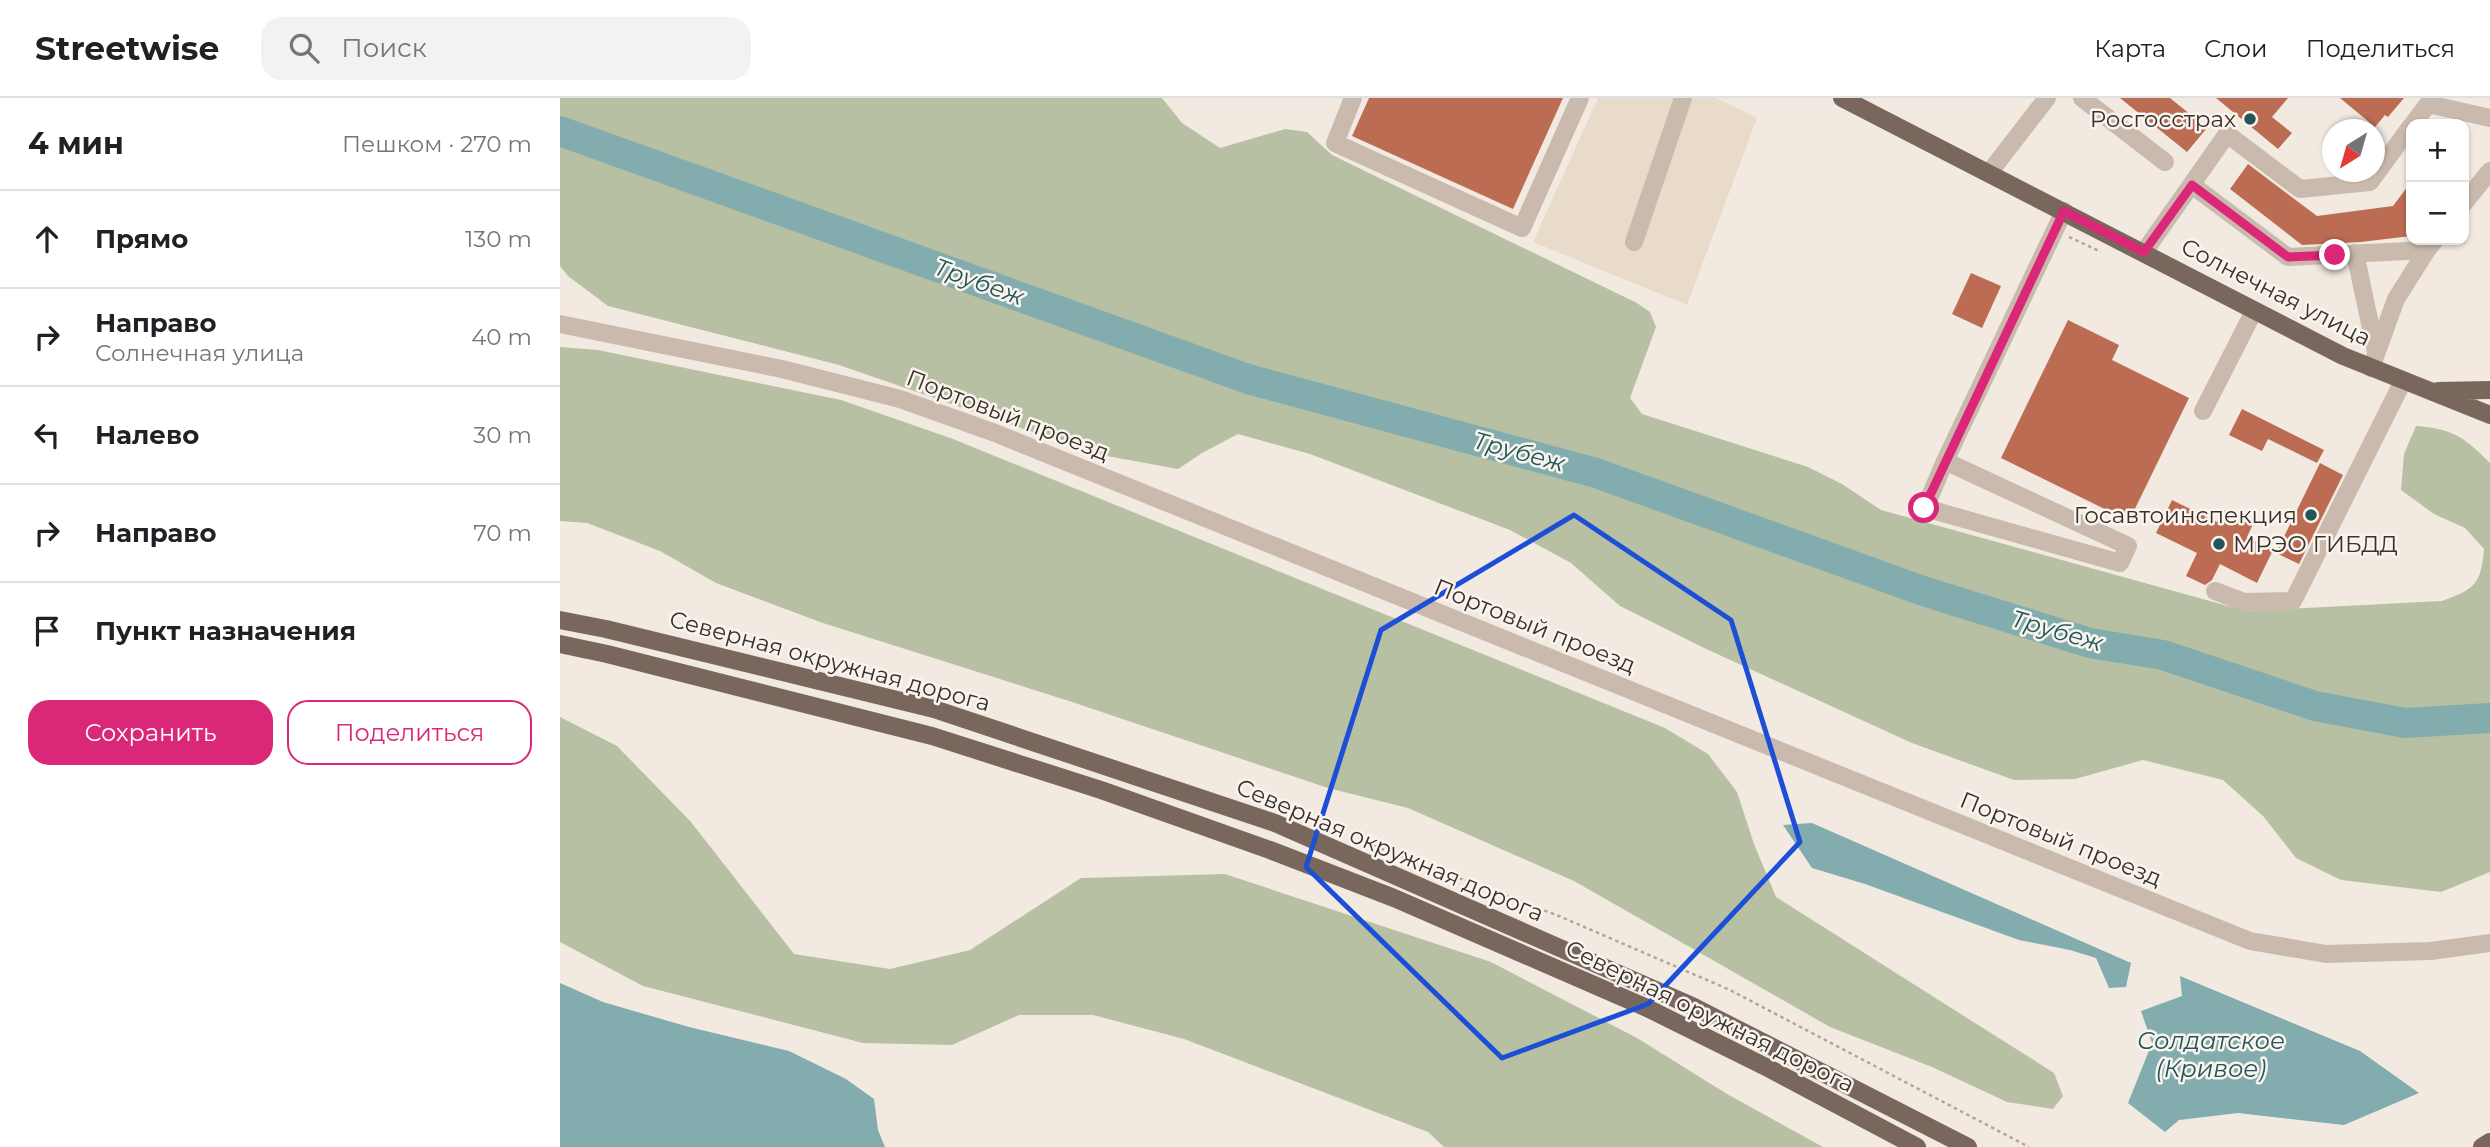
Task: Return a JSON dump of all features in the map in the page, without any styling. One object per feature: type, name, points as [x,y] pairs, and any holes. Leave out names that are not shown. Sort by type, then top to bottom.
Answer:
[{"type":"main road","name":"Солнечная улица","points":[[1842,98],[2254,311],[2373,360],[2403,381],[2490,415]]},
{"type":"main road","name":"Солнечная улица","points":[[2427,391],[2490,390]]},
{"type":"main road","points":[[2460,404],[2490,427]]},
{"type":"main road","name":"Северная окружная дорога","points":[[560,620],[934,709],[1275,823],[1692,1006],[1968,1147]]},
{"type":"main road","name":"Северная оружная дорога","points":[[560,644],[932,736],[1101,790],[1270,850],[1394,898],[1647,1008],[1917,1147]]},
{"type":"main road","points":[[2482,1147],[2490,1142]]},
{"type":"lane","points":[[1353,98],[1335,143],[1522,228],[1580,98]]},
{"type":"lane","points":[[1634,242],[1683,98]]},
{"type":"lane","points":[[1989,173],[2047,98]]},
{"type":"lane","points":[[2082,98],[2165,162]]},
{"type":"lane","points":[[2417,119],[2428,104],[2490,118]]},
{"type":"lane","points":[[2144,252],[2227,134],[2300,189],[2370,183],[2406,133]]},
{"type":"lane","points":[[2469,197],[2490,171]]},
{"type":"lane","points":[[2192,185],[2288,257],[2431,245]]},
{"type":"lane","points":[[1945,461],[2128,546],[2120,563],[1924,508],[1945,461],[2064,211]]},
{"type":"lane","points":[[2373,360],[2396,299],[2431,245]]},
{"type":"lane","points":[[2355,253],[2373,360]]},
{"type":"lane","points":[[2203,411],[2254,311]]},
{"type":"lane","name":"Портовый проезд","points":[[560,324],[782,369],[900,399],[984,429],[2250,941],[2326,954],[2431,951],[2490,943]]},
{"type":"lane","points":[[2215,591],[2244,602],[2293,601],[2403,381]]},
{"type":"highlighted area","points":[[1574,515],[1731,620],[1800,842],[1648,1004],[1502,1058],[1306,867],[1381,630]]},
{"type":"green space","points":[[560,98],[1162,98],[1182,123],[1220,148],[1285,129],[1307,132],[1332,155],[1637,303],[1650,312],[1656,327],[1630,398],[1642,414],[1808,467],[1842,484],[1881,510],[2246,611],[2442,601],[2469,589],[2481,570],[2484,549],[2465,528],[2434,514],[2401,490],[2404,454],[2416,426],[2449,432],[2473,447],[2490,463],[2490,872],[2441,892],[2341,880],[2296,858],[2263,816],[2223,780],[2143,760],[2075,779],[2014,780],[1912,743],[1702,647],[1620,606],[1571,563],[1510,530],[1310,454],[1238,434],[1178,469],[1096,454],[839,365],[608,306],[568,276],[560,266]]},
{"type":"green space","points":[[560,347],[598,350],[841,400],[953,439],[1665,728],[1708,754],[1737,792],[1754,844],[1776,897],[2054,1073],[2063,1096],[2053,1109],[2007,1102],[1932,1067],[1830,1027],[1574,881],[1408,808],[1328,788],[1069,701],[823,623],[716,583],[660,551],[587,523],[560,521]]},
{"type":"green space","points":[[560,717],[617,746],[691,822],[794,954],[890,969],[970,950],[1081,878],[1225,874],[1491,962],[1637,1038],[1727,1094],[1823,1147],[1444,1147],[1428,1132],[1184,1039],[1093,1015],[1019,1015],[952,1045],[863,1043],[643,986],[560,942]]},
{"type":"shaded area","points":[[1598,98],[1716,98],[1757,118],[1687,305],[1533,242]]},
{"type":"water","points":[[1812,823],[2131,963],[2126,987],[2109,988],[2096,958],[2019,940],[1865,884],[1812,868],[1783,825]]},
{"type":"water","name":"Солдатское (Кривое)","points":[[2180,976],[2360,1051],[2419,1093],[2344,1125],[2238,1113],[2179,1120],[2165,1132],[2128,1103],[2152,1043],[2141,1011],[2182,996]]},
{"type":"water","points":[[560,983],[603,1002],[689,1027],[789,1051],[846,1079],[874,1099],[878,1130],[885,1147],[560,1147]]},
{"type":"building","points":[[1369,98],[1563,98],[1513,209],[1352,136]]},
{"type":"building","points":[[2120,98],[2170,98],[2207,128],[2187,152]]},
{"type":"building","points":[[2216,98],[2288,98],[2272,117],[2292,133],[2278,149]]},
{"type":"building","points":[[2340,98],[2404,98],[2388,117],[2385,115],[2382,119],[2365,119]]},
{"type":"building","points":[[2248,164],[2317,216],[2393,206],[2406,189],[2406,237],[2302,245],[2230,189]]},
{"type":"building","points":[[1971,273],[2001,286],[1982,328],[1952,314]]},
{"type":"building","points":[[2068,320],[2119,345],[2112,360],[2189,398],[2129,521],[2001,458]]},
{"type":"building","points":[[2242,409],[2324,450],[2317,463],[2268,439],[2262,451],[2229,435]]},
{"type":"building","name":"Госавтоинспекция","points":[[2320,463],[2343,475],[2299,564],[2276,553]]},
{"type":"building","name":"МРЭО ГИБДД","points":[[2172,500],[2217,522],[2223,510],[2253,524],[2247,537],[2273,550],[2257,583],[2220,564],[2212,580],[2205,585],[2186,576],[2197,553],[2156,533]]},
{"type":"waterway","name":"Трубеж","points":[[560,131],[1248,379],[1596,473],[1923,591],[2090,643],[2163,655],[2315,706],[2405,723],[2490,718]]},
{"type":"place","name":"Росгосстрах","points":[[2250,119]]},
{"type":"place","name":"Госавтоинспекция","points":[[2311,515]]},
{"type":"place","name":"МРЭО ГИБДД","points":[[2219,544]]},
{"type":"route","points":[[1924,508],[2064,211],[2144,252],[2192,185],[2288,257],[2335,255]]}]
